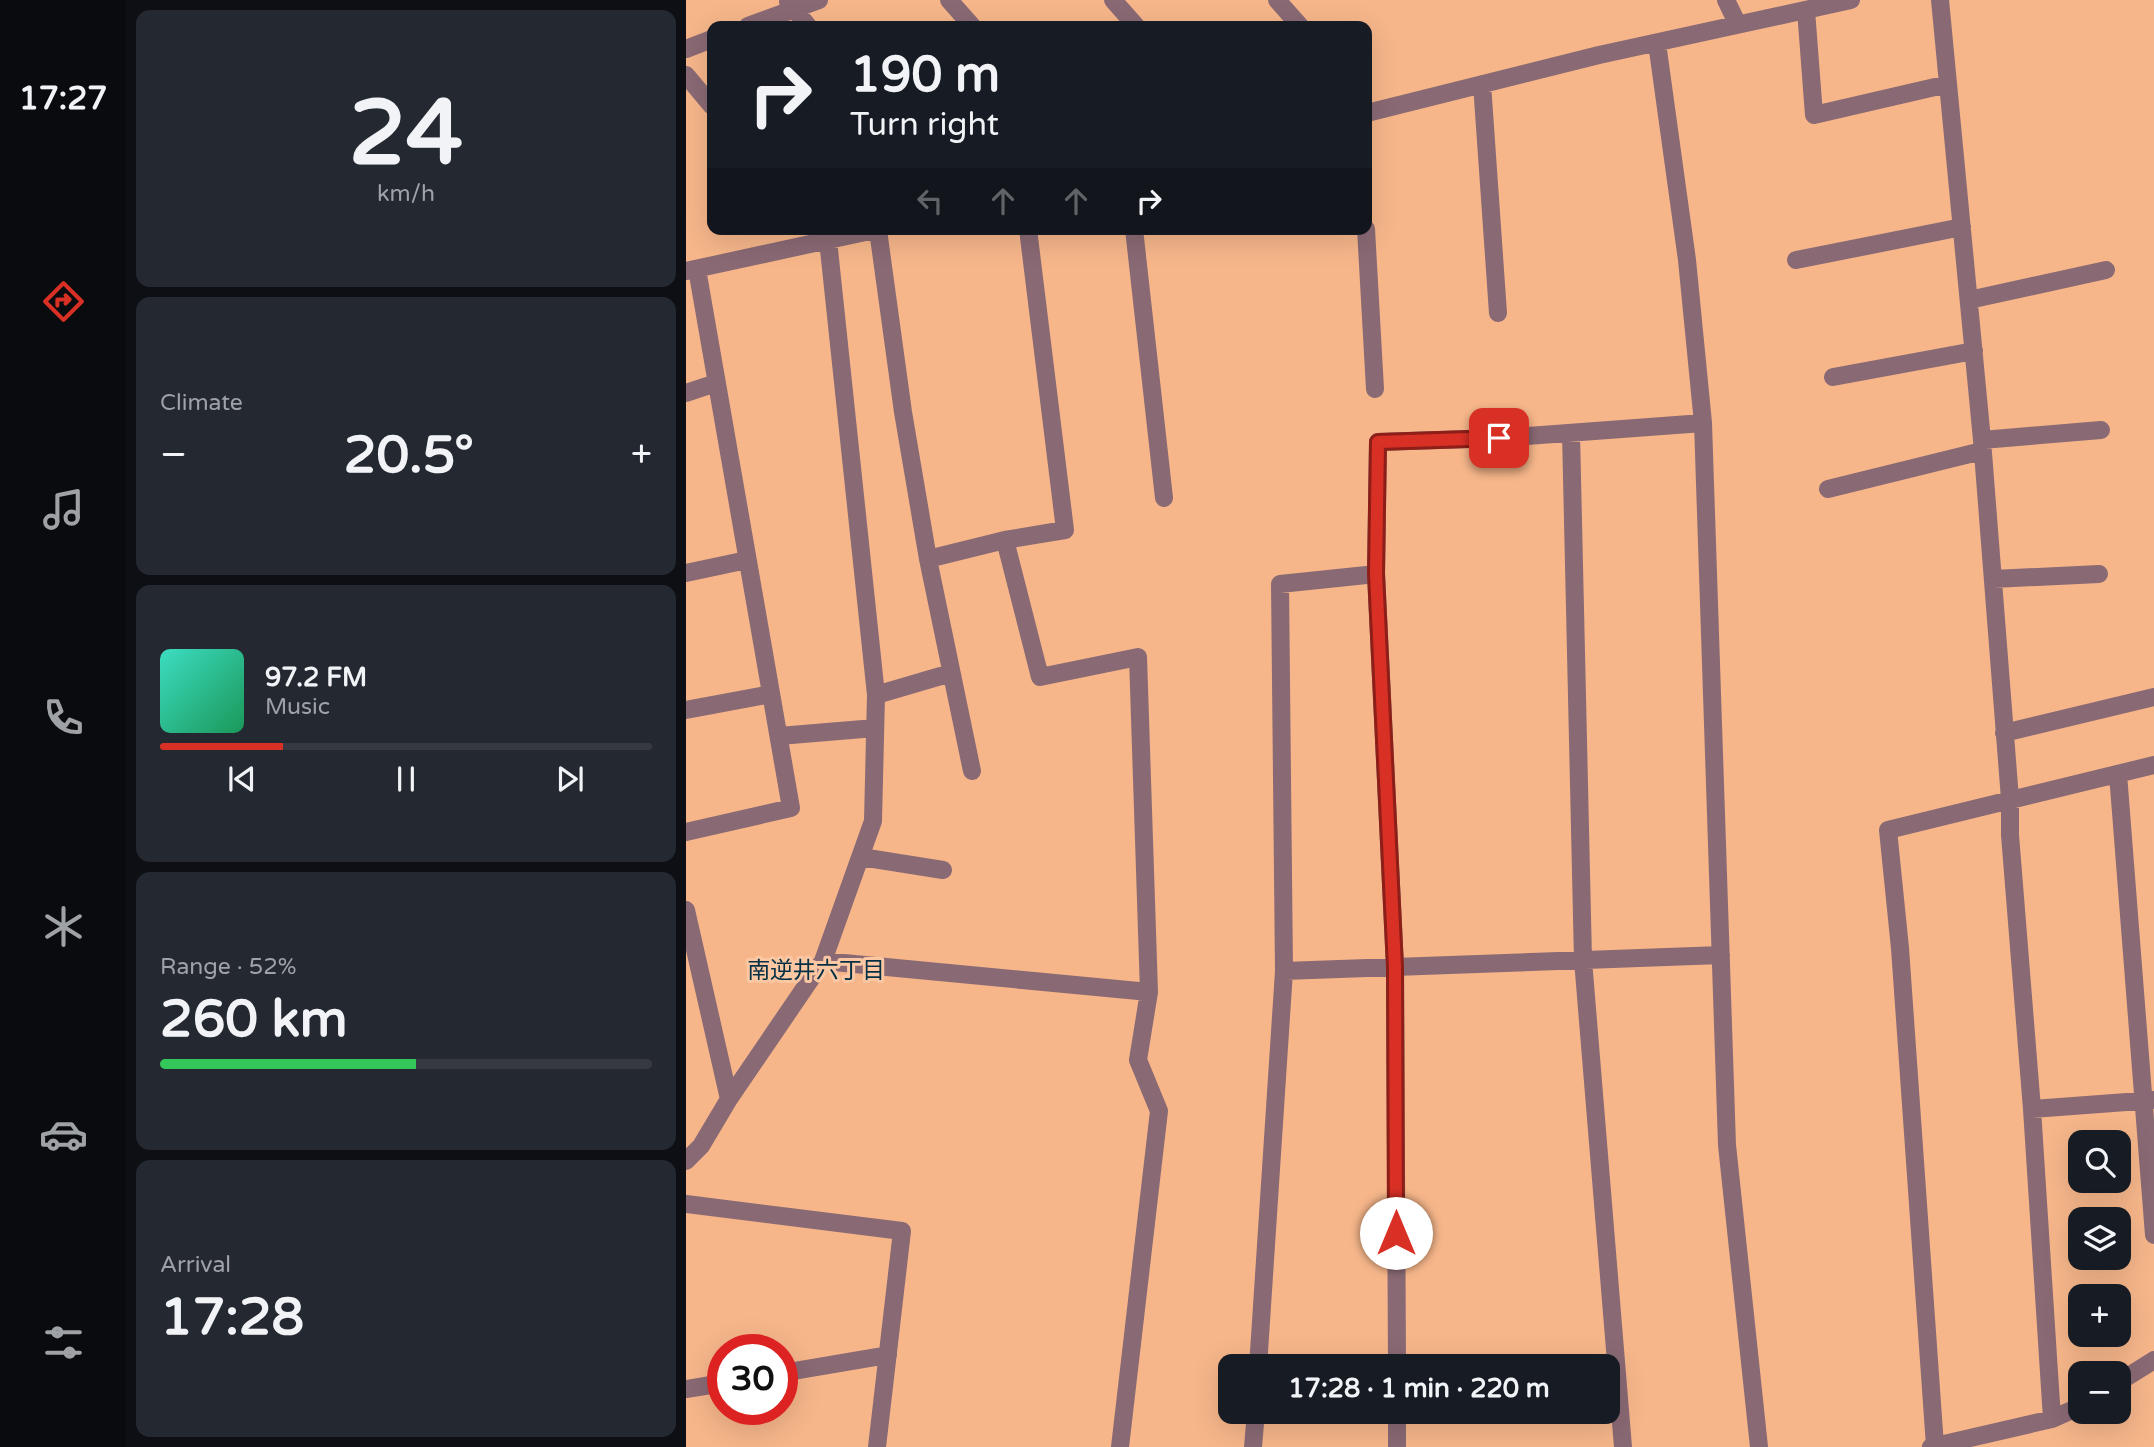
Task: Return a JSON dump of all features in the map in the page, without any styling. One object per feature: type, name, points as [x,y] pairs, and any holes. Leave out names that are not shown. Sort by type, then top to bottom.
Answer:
[{"type":"street","points":[[758,21],[790,5],[820,0]]},
{"type":"street","points":[[949,0],[968,21]]},
{"type":"street","points":[[1113,0],[1132,21]]},
{"type":"street","points":[[1277,0],[1296,21]]},
{"type":"street","points":[[1726,0],[1737,23]]},
{"type":"street","points":[[1372,108],[1737,23],[1851,0]]},
{"type":"street","points":[[1940,0],[1993,579],[2052,1419]]},
{"type":"street","points":[[790,5],[804,21]]},
{"type":"street","points":[[1806,10],[1814,115],[1948,84]]},
{"type":"street","points":[[686,49],[707,41]]},
{"type":"street","points":[[1657,43],[1687,260],[1703,423],[1727,1145],[1759,1447]]},
{"type":"street","points":[[686,75],[707,100]]},
{"type":"street","points":[[1482,84],[1498,313]]},
{"type":"street","points":[[1796,260],[1962,227]]},
{"type":"street","points":[[686,832],[791,808],[716,383],[691,270],[819,235]]},
{"type":"street","points":[[686,1161],[701,1146],[729,1098],[823,961],[873,821],[876,695],[823,235]]},
{"type":"street","points":[[879,235],[903,412],[928,559],[972,771]]},
{"type":"street","points":[[928,559],[1005,540],[1065,530],[1029,235]]},
{"type":"street","points":[[1135,235],[1164,498]]},
{"type":"street","points":[[1366,235],[1375,389]]},
{"type":"street","points":[[1969,300],[2106,270]]},
{"type":"street","points":[[1833,377],[1974,351]]},
{"type":"street","points":[[686,393],[716,383]]},
{"type":"street","points":[[1397,1354],[1395,967],[1376,574],[1378,442],[1499,438],[1703,423]]},
{"type":"street","points":[[1828,489],[1982,445],[2101,430]]},
{"type":"street","points":[[1571,432],[1583,960],[1623,1447]]},
{"type":"street","points":[[1005,540],[1040,677],[1138,657],[1149,992],[1138,1060],[1159,1111],[1120,1447]]},
{"type":"street","points":[[686,573],[747,560]]},
{"type":"street","points":[[1259,1354],[1284,971],[1280,584],[1376,574]]},
{"type":"street","points":[[1993,579],[2099,574]]},
{"type":"street","points":[[876,695],[951,673]]},
{"type":"street","points":[[686,710],[771,694]]},
{"type":"street","points":[[2004,733],[2154,697]]},
{"type":"street","points":[[779,736],[875,728]]},
{"type":"street","points":[[2068,1412],[2052,1419],[1933,1447],[1901,962],[1888,830],[2154,765]]},
{"type":"street","points":[[2118,774],[2149,1100],[2154,1235]]},
{"type":"street","points":[[861,858],[943,870]]},
{"type":"street","points":[[686,910],[729,1098]]},
{"type":"street","points":[[1284,971],[1721,955]]},
{"type":"street","points":[[823,961],[1149,992]]},
{"type":"street","points":[[2032,1110],[2149,1100]]},
{"type":"street","points":[[686,1204],[902,1231],[877,1447]]},
{"type":"street","points":[[798,1370],[888,1355]]},
{"type":"street","points":[[2131,1374],[2154,1360]]},
{"type":"street","points":[[686,1389],[707,1386]]},
{"type":"street","points":[[1253,1447],[1255,1424]]},
{"type":"street","points":[[1397,1424],[1397,1447]]},
{"type":"district","name":"南逆井六丁目","points":[[816,970]]},
{"type":"route","points":[[1396,1233],[1395,967],[1376,574],[1378,442],[1499,438]]}]
